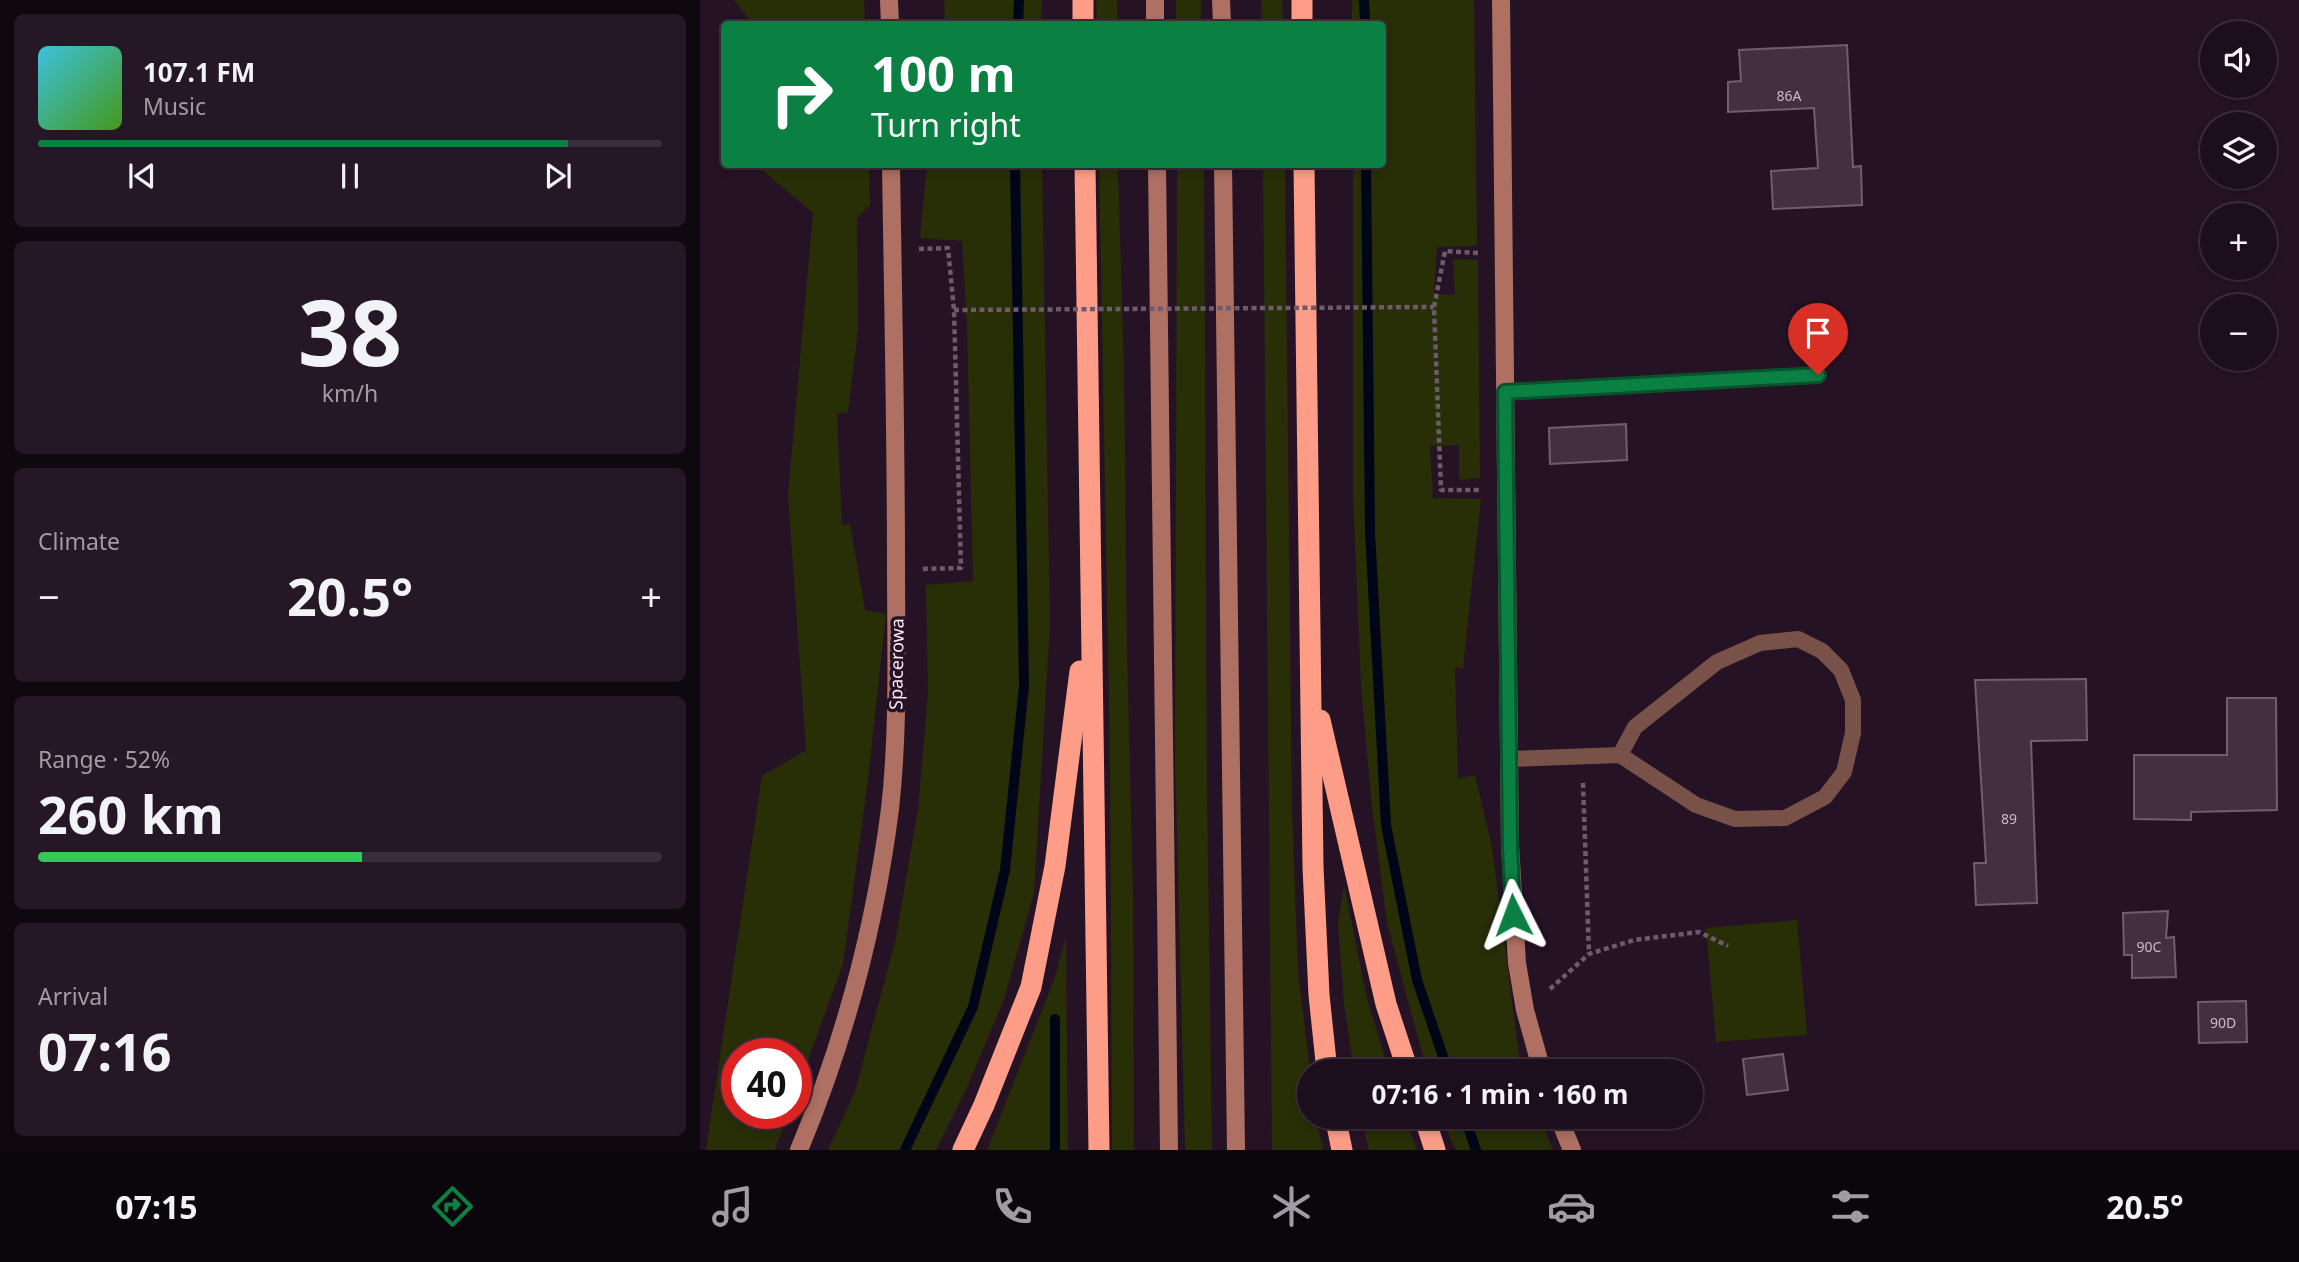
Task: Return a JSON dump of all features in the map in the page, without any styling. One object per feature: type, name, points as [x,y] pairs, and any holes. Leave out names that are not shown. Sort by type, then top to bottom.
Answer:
[{"type":"highway","points":[[1083,0],[1083,21]]},
{"type":"highway","points":[[1302,0],[1302,21]]},
{"type":"highway","points":[[1085,168],[1089,596],[1099,1150]]},
{"type":"highway","points":[[1304,168],[1316,947],[1326,1059]]},
{"type":"highway","points":[[963,1150],[1031,987],[1055,866],[1089,596]]},
{"type":"highway","points":[[1311,682],[1386,1004],[1405,1059]]},
{"type":"highway","points":[[1338,1129],[1342,1150]]},
{"type":"highway","points":[[1428,1129],[1435,1150]]},
{"type":"street","points":[[889,0],[890,21]]},
{"type":"street","points":[[1155,0],[1155,21]]},
{"type":"street","points":[[1221,0],[1222,21]]},
{"type":"street","points":[[1501,0],[1510,845],[1514,938],[1525,1010],[1539,1059]]},
{"type":"street","name":"Spacerowa","points":[[799,1150],[850,1010],[868,938],[882,863],[894,751],[896,570],[891,168]]},
{"type":"street","points":[[1157,168],[1169,1150]]},
{"type":"street","points":[[1223,168],[1236,1150]]},
{"type":"street","points":[[1563,1129],[1572,1150]]},
{"type":"lane","points":[[1505,392],[1818,375]]},
{"type":"lane","points":[[1510,759],[1620,755],[1696,804],[1735,819],[1785,818],[1825,797],[1844,772],[1853,733],[1853,699],[1841,670],[1822,651],[1798,639],[1760,643],[1717,662],[1634,727],[1620,755]]},
{"type":"path","points":[[896,570],[961,568],[954,310],[948,248],[917,249]]},
{"type":"path","points":[[1445,251],[1434,307],[1441,490],[1506,491]]},
{"type":"path","points":[[954,310],[1434,307]]},
{"type":"path","points":[[1583,757],[1589,954]]},
{"type":"path","points":[[1544,995],[1589,954],[1634,940],[1699,932],[1728,946]]},
{"type":"green space","points":[[734,0],[864,0],[865,21],[751,21]]},
{"type":"green space","points":[[944,0],[1042,0],[1041,21],[945,21]]},
{"type":"green space","points":[[1096,0],[1117,0],[1118,21],[1097,21]]},
{"type":"green space","points":[[1176,0],[1201,0],[1201,21],[1176,21]]},
{"type":"green space","points":[[1261,0],[1282,0],[1283,21],[1262,21]]},
{"type":"green space","points":[[1352,0],[1474,0],[1477,246],[1437,247],[1434,294],[1455,295],[1453,259],[1478,260],[1480,478],[1459,480],[1459,445],[1430,446],[1433,498],[1481,499],[1463,668],[1455,667],[1458,779],[1475,775],[1492,847],[1519,1059],[1424,1059],[1387,923],[1371,798],[1361,685],[1353,496],[1353,168],[1386,168],[1386,21],[1352,21]]},
{"type":"green space","points":[[760,168],[869,168],[870,205],[857,218],[858,330],[848,412],[837,414],[842,525],[850,524],[865,610],[886,614],[868,780],[843,964],[812,1049],[812,1038],[723,1038],[762,776],[806,750],[788,495],[813,213]]},
{"type":"green space","points":[[927,168],[1042,168],[1050,624],[1034,893],[1004,999],[968,1085],[936,1150],[828,1150],[855,1092],[895,942],[918,810],[928,693],[926,585],[973,581],[967,326],[962,241],[920,238]]},
{"type":"green space","points":[[1099,168],[1118,168],[1133,896],[1134,1150],[1112,1150],[1110,761]]},
{"type":"green space","points":[[1177,168],[1204,168],[1212,1150],[1185,1150],[1175,758]]},
{"type":"green space","points":[[1263,168],[1285,168],[1292,812],[1298,971],[1309,1059],[1297,1059],[1297,1129],[1319,1129],[1323,1150],[1272,1150]]},
{"type":"green space","points":[[1344,885],[1367,999],[1385,1059],[1352,1059],[1344,1003],[1338,924]]},
{"type":"green space","points":[[1797,920],[1807,1035],[1716,1042],[1706,928]]},
{"type":"green space","points":[[1066,937],[1068,1150],[987,1150],[1054,980]]},
{"type":"green space","points":[[721,1050],[721,1129],[783,1129],[775,1150],[706,1150]]},
{"type":"green space","points":[[1364,1129],[1409,1129],[1417,1150],[1369,1150]]},
{"type":"green space","points":[[1446,1129],[1544,1129],[1553,1150],[1456,1150]]},
{"type":"building","points":[[1847,45],[1853,167],[1861,166],[1862,205],[1773,209],[1771,171],[1818,168],[1814,108],[1728,112],[1728,82],[1741,81],[1739,50]]},
{"type":"building","points":[[1626,424],[1627,460],[1550,464],[1549,428]]},
{"type":"building","points":[[2086,679],[2087,740],[2031,741],[2037,903],[1976,905],[1974,863],[1986,863],[1975,680]]},
{"type":"building","points":[[2227,698],[2276,698],[2277,810],[2191,812],[2191,820],[2134,819],[2134,755],[2227,755]]},
{"type":"building","points":[[2168,911],[2166,938],[2174,937],[2176,977],[2132,978],[2132,955],[2124,955],[2123,913]]},
{"type":"building","points":[[2246,1001],[2247,1042],[2199,1043],[2198,1002]]},
{"type":"building","points":[[1783,1054],[1788,1090],[1747,1095],[1743,1059]]},
{"type":"waterway","points":[[1018,21],[1019,0]]},
{"type":"waterway","points":[[1364,0],[1365,21]]},
{"type":"waterway","points":[[905,1150],[973,1007],[1005,870],[1024,686],[1015,168]]},
{"type":"waterway","points":[[1366,168],[1370,532],[1386,825],[1417,980],[1444,1059]]},
{"type":"waterway","points":[[1055,1019],[1055,1150]]},
{"type":"waterway","points":[[1469,1129],[1476,1150]]},
{"type":"route","points":[[1513,915],[1505,392],[1818,375]]}]
